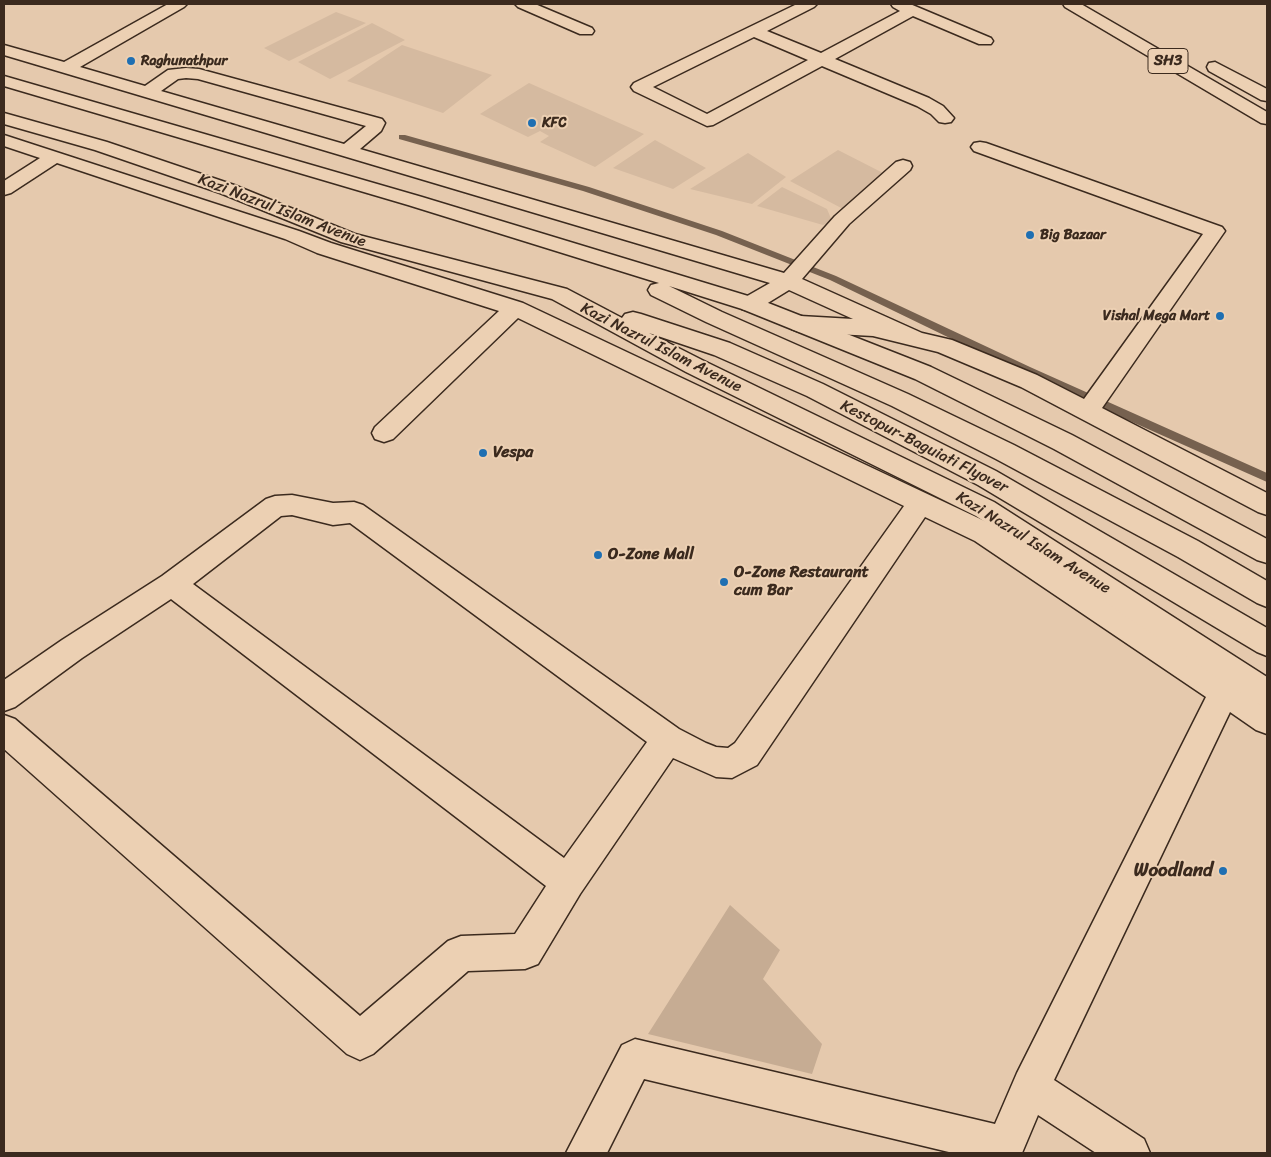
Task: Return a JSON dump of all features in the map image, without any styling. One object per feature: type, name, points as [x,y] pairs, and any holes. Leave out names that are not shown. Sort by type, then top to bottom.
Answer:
[{"type":"street","points":[[68,67],[179,4]]},
{"type":"street","points":[[523,4],[586,31]]},
{"type":"street","points":[[809,4],[640,87],[707,121],[820,59],[906,7],[985,41]]},
{"type":"street","name":"SH3","points":[[1070,4],[1267,119]]},
{"type":"street","points":[[754,31],[923,102],[937,110],[945,118]]},
{"type":"street","points":[[4,50],[68,67],[788,281],[918,340]]},
{"type":"street","name":"SH3","points":[[1198,57],[1267,96]]},
{"type":"street","points":[[148,91],[174,74],[186,72],[376,123],[375,127],[348,150]]},
{"type":"street","points":[[4,81],[583,252],[750,304],[923,373],[979,400],[1267,552]]},
{"type":"street","points":[[224,113],[258,90]]},
{"type":"street","name":"Kazi Nazrul Islam Avenue","points":[[4,118],[101,146],[227,189],[348,238],[559,294],[694,366],[985,509],[1267,693]]},
{"type":"street","points":[[4,140],[283,232],[324,248],[515,308],[984,533],[1267,720]]},
{"type":"street","points":[[980,147],[1215,231],[1087,412]]},
{"type":"street","points":[[4,189],[54,157]]},
{"type":"street","points":[[750,304],[788,281],[842,220],[903,166]]},
{"type":"street","name":"Kestopur-Baguiati Flyover","points":[[583,252],[714,317],[900,400],[1005,452],[1171,539],[1267,595]]},
{"type":"street","name":"Kestopur-Baguiati Flyover","points":[[559,294],[722,349],[815,390],[987,478],[1267,643]]},
{"type":"street","points":[[384,433],[515,308]]},
{"type":"street","points":[[800,324],[874,328],[944,346],[1029,382],[1267,505]]},
{"type":"street","points":[[4,697],[72,649],[172,584],[275,506],[292,505],[333,514],[354,512],[668,740],[697,755],[716,762],[732,763],[746,754],[921,502]]},
{"type":"street","points":[[172,584],[568,882]]},
{"type":"street","points":[[586,1153],[635,1058],[1005,1146],[1030,1087],[1224,692]]},
{"type":"street","points":[[4,729],[360,1041],[461,954],[525,951],[568,882],[668,740]]},
{"type":"street","points":[[1030,1087],[1130,1153]]},
{"type":"shaded area","points":[[336,12],[366,23],[289,61],[264,48]]},
{"type":"shaded area","points":[[372,23],[405,40],[330,79],[298,62]]},
{"type":"shaded area","points":[[402,45],[492,75],[443,113],[347,81]]},
{"type":"shaded area","points":[[529,83],[644,134],[595,167],[540,142],[549,136],[540,131],[528,137],[480,114]]},
{"type":"shaded area","points":[[655,140],[706,168],[673,189],[613,168]]},
{"type":"shaded area","points":[[838,150],[885,174],[845,210],[790,181]]},
{"type":"shaded area","points":[[748,153],[786,177],[752,204],[690,189]]},
{"type":"shaded area","points":[[782,187],[827,209],[832,221],[823,225],[757,206]]},
{"type":"shaded area","points":[[730,905],[780,950],[763,979],[822,1044],[812,1074],[648,1034]]},
{"type":"waterway","points":[[402,137],[586,189],[719,233],[833,278],[1026,370],[1267,478]]},
{"type":"place","name":"Raghunathpur","points":[[131,61]]},
{"type":"place","name":"KFC","points":[[532,123]]},
{"type":"place","name":"Big Bazaar","points":[[1030,235]]},
{"type":"place","name":"Vishal Mega Mart","points":[[1220,316]]},
{"type":"place","name":"Vespa","points":[[483,453]]},
{"type":"place","name":"O-Zone Mall","points":[[598,555]]},
{"type":"place","name":"O-Zone Restaurant cum Bar","points":[[724,582]]},
{"type":"place","name":"Woodland","points":[[1223,871]]}]
